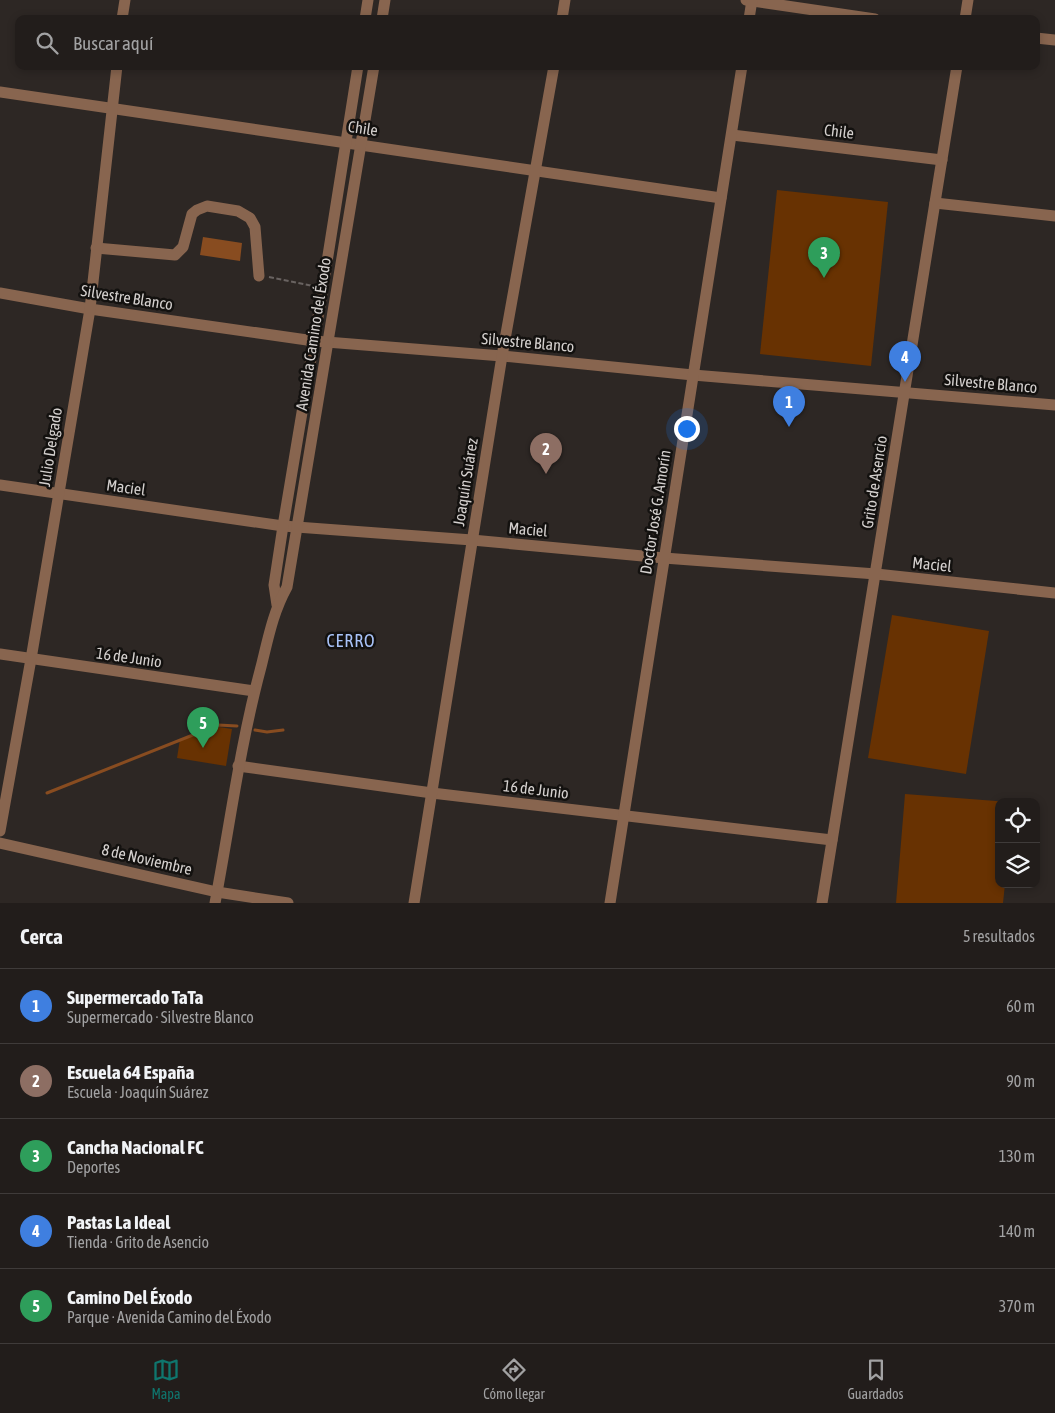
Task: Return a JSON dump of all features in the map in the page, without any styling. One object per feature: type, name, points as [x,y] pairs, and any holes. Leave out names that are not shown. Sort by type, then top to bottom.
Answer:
[{"type":"street","points":[[122,15],[124,0]]},
{"type":"street","points":[[366,15],[368,0]]},
{"type":"street","points":[[383,15],[385,0]]},
{"type":"street","points":[[563,15],[565,0]]},
{"type":"street","points":[[749,15],[750,0],[849,15]]},
{"type":"street","points":[[966,15],[968,0]]},
{"type":"street","points":[[1040,38],[1055,40]]},
{"type":"street","name":"Julio Delgado","points":[[0,831],[90,308],[116,70]]},
{"type":"street","name":"Avenida Camino del Éxodo","points":[[277,605],[274,585],[357,70]]},
{"type":"street","name":"Avenida Camino del Éxodo","points":[[216,898],[238,766],[254,692],[277,605],[287,587],[373,70]]},
{"type":"street","name":"Joaquín Suárez","points":[[414,903],[502,356],[553,70]]},
{"type":"street","name":"Doctor José G. Amorín","points":[[610,903],[741,70]]},
{"type":"street","name":"Grito de Asencio","points":[[822,903],[956,70]]},
{"type":"street","name":"Chile","points":[[0,92],[111,110],[360,144],[721,198]]},
{"type":"street","name":"Chile","points":[[732,135],[942,160]]},
{"type":"street","points":[[935,203],[1055,216]]},
{"type":"street","points":[[96,248],[175,255],[183,248],[192,214],[197,210],[207,206],[238,211],[250,218],[255,227],[259,276]]},
{"type":"street","name":"Silvestre Blanco","points":[[0,293],[314,341],[1055,406]]},
{"type":"street","name":"Maciel","points":[[0,484],[283,526],[876,574],[1055,593]]},
{"type":"street","name":"16 de Junio","points":[[0,654],[254,692]]},
{"type":"street","name":"16 de Junio","points":[[238,766],[432,793],[832,840]]},
{"type":"street","name":"8 de Noviembre","points":[[0,843],[216,898],[288,903]]},
{"type":"path","points":[[259,276],[323,287]]},
{"type":"shaded area","points":[[777,190],[888,202],[871,366],[760,354]]},
{"type":"shaded area","points":[[203,237],[242,243],[240,261],[200,255]]},
{"type":"shaded area","points":[[892,615],[989,631],[966,774],[868,758]]},
{"type":"shaded area","points":[[219,727],[232,729],[226,766],[177,758],[180,739]]},
{"type":"shaded area","points":[[905,794],[995,801],[995,888],[1005,888],[1003,903],[896,903]]},
{"type":"waterway","points":[[47,793],[218,725],[237,726]]},
{"type":"waterway","points":[[255,730],[267,732],[283,730]]},
{"type":"place","name":"Cancha Nacional FC","points":[[824,278]]},
{"type":"place","name":"Pastas La Ideal","points":[[905,382]]},
{"type":"place","name":"Supermercado TaTa","points":[[789,427]]},
{"type":"place","name":"Escuela 64 España","points":[[546,474]]},
{"type":"place","name":"Camino Del Éxodo","points":[[203,748]]},
{"type":"district","name":"CERRO","points":[[351,641]]}]
